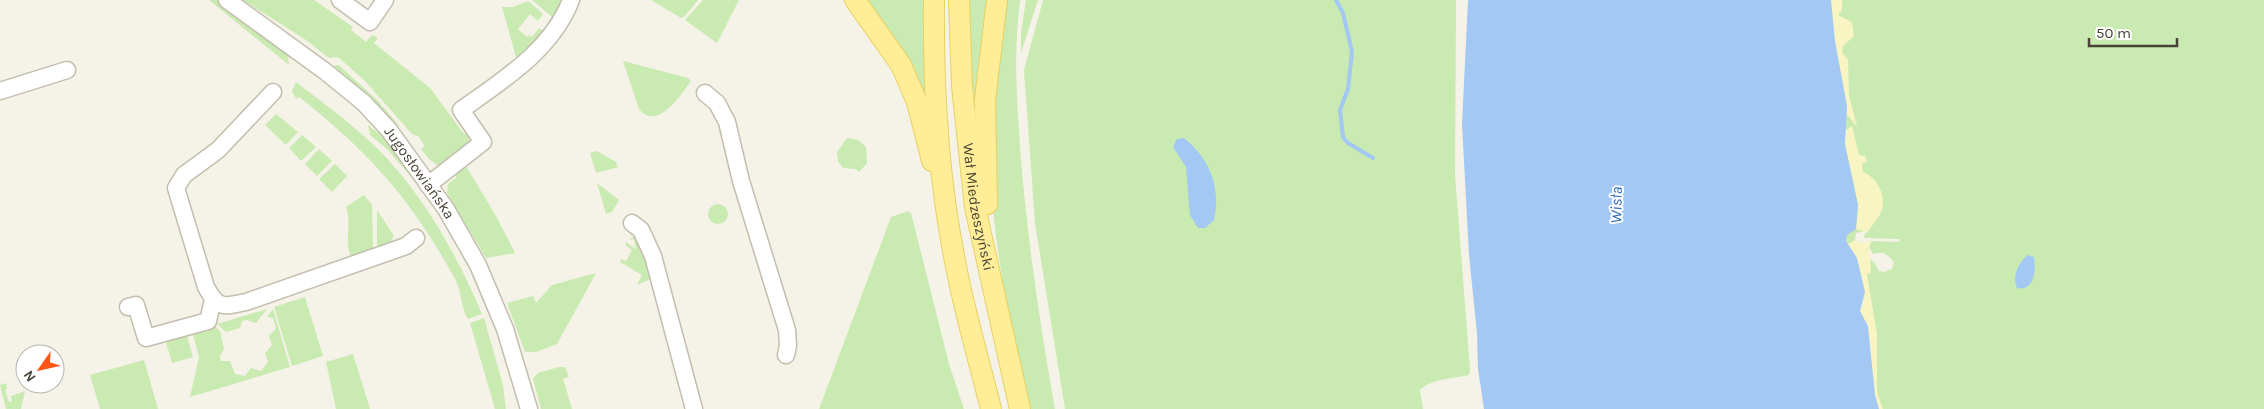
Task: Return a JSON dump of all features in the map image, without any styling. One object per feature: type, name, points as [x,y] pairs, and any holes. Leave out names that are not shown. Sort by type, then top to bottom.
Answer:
[{"type":"main road","points":[[856,0],[901,65],[910,85],[924,126],[947,214]]},
{"type":"main road","name":"Wał Miedzeszyński","points":[[934,0],[936,88],[947,214],[958,280],[991,409]]},
{"type":"main road","name":"Wał Miedzeszyński","points":[[959,0],[966,139],[975,207],[1020,409]]},
{"type":"main road","points":[[986,260],[989,233],[985,175],[985,100],[997,0]]},
{"type":"street","name":"Jugosłowiańska","points":[[227,0],[303,54],[364,103],[389,130],[464,239],[491,294],[505,329],[529,409]]},
{"type":"street","points":[[340,0],[370,22],[385,0]]},
{"type":"street","points":[[428,185],[483,142],[461,110],[518,69],[560,26],[571,0]]},
{"type":"street","points":[[0,91],[67,70]]},
{"type":"street","points":[[274,92],[218,150],[201,165],[184,175],[176,188],[206,287],[213,300],[226,306],[246,302],[406,246],[416,238]]},
{"type":"street","points":[[705,93],[717,103],[727,122],[741,181],[787,330],[788,346],[786,355]]},
{"type":"street","points":[[632,222],[640,230],[653,256],[672,330],[689,383],[694,409]]},
{"type":"street","points":[[128,307],[136,305],[146,338],[208,321],[213,300]]},
{"type":"green space","points":[[209,0],[217,0],[288,54],[289,65]]},
{"type":"green space","points":[[243,0],[314,0],[353,27],[351,30],[366,42],[372,35],[378,38],[374,43],[430,88],[464,134],[468,132],[469,142],[441,168],[429,159],[421,149],[425,146],[418,136],[412,134],[364,80],[338,57],[329,58],[306,40]]},
{"type":"green space","points":[[532,0],[566,0],[558,22]]},
{"type":"green space","points":[[651,0],[698,0],[685,16],[681,18]]},
{"type":"green space","points":[[703,0],[739,0],[717,43],[685,20]]},
{"type":"green space","points":[[864,0],[926,0],[931,117]]},
{"type":"green space","points":[[967,0],[992,0],[979,125],[972,108]]},
{"type":"green space","points":[[1004,0],[1020,0],[1016,61],[1021,160],[1035,284],[1055,409],[1031,409],[1015,342],[996,240],[990,136]]},
{"type":"green space","points":[[1026,0],[1038,0],[1021,53],[1021,33]]},
{"type":"green space","points":[[1043,0],[1456,0],[1455,174],[1469,375],[1437,381],[1425,386],[1420,390],[1423,409],[1065,409],[1035,223],[1024,70]]},
{"type":"green space","points":[[1831,0],[2264,0],[2264,409],[1879,409],[1873,377],[1876,374],[1877,335],[1873,315],[1846,241],[1847,156],[1845,121],[1847,114]],"holes":[[[1868,232],[1865,233],[1864,238],[1899,239],[1900,242],[1871,241],[1869,247],[1873,254],[1883,253],[1889,257],[1894,262],[1892,269],[1884,272],[1879,271],[1874,262],[1864,257],[1861,243],[1855,240],[1856,233]]]},
{"type":"green space","points":[[528,1],[543,14],[538,21],[530,14],[518,29],[527,37],[529,35],[532,37],[539,28],[544,32],[532,44],[534,49],[518,64],[502,7],[513,7]]},
{"type":"green space","points":[[623,61],[688,78],[691,81],[668,109],[661,114],[646,115],[639,109]]},
{"type":"green space","points":[[339,65],[377,100],[402,129],[334,67]]},
{"type":"green space","points":[[296,82],[365,137],[384,155],[418,196],[447,242],[482,314],[468,319],[455,279],[439,251],[405,201],[368,158],[347,138],[299,97],[296,99],[292,91]]},
{"type":"green space","points":[[276,114],[298,132],[286,145],[265,125]]},
{"type":"green space","points":[[368,125],[388,141],[424,192],[387,149],[370,135]]},
{"type":"green space","points":[[302,135],[316,147],[301,161],[289,148]]},
{"type":"green space","points":[[847,138],[858,140],[866,147],[867,163],[859,172],[856,169],[843,168],[838,161],[837,152]]},
{"type":"green space","points":[[319,149],[332,161],[317,176],[305,164]]},
{"type":"green space","points":[[597,151],[616,162],[618,167],[596,173],[590,153]]},
{"type":"green space","points":[[464,163],[496,216],[515,253],[486,258],[447,193],[448,184],[456,178],[457,170]]},
{"type":"green space","points":[[335,164],[347,176],[332,192],[319,179]]},
{"type":"green space","points":[[597,183],[619,200],[612,212],[606,214]]},
{"type":"green space","points":[[364,195],[372,205],[373,250],[351,258],[348,245],[348,214],[346,207]]},
{"type":"green space","points":[[718,204],[725,207],[728,214],[725,221],[718,224],[711,221],[708,214],[711,207]]},
{"type":"green space","points":[[377,210],[394,236],[390,243],[377,249]]},
{"type":"green space","points":[[908,211],[911,213],[949,364],[964,409],[819,409],[891,217]]},
{"type":"green space","points":[[634,236],[637,237],[643,246],[651,279],[637,285],[642,275],[620,262],[621,259],[626,261],[632,250],[625,245],[626,242],[636,249],[634,239],[629,240]]},
{"type":"green space","points":[[596,273],[557,344],[536,352],[525,352],[507,303],[533,296],[536,303],[552,285]]},
{"type":"green space","points":[[305,297],[323,356],[292,366],[274,307]]},
{"type":"green space","points":[[267,309],[256,323],[247,320],[242,321],[240,328],[226,332],[217,324]]},
{"type":"green space","points":[[273,309],[290,367],[190,397],[199,357],[192,331],[213,325],[220,331],[224,349],[220,356],[221,361],[230,361],[235,374],[245,376],[251,368],[261,371],[268,362],[265,353],[272,345],[269,336],[276,328],[273,318],[267,317]]},
{"type":"green space","points":[[484,318],[503,385],[506,409],[495,409],[470,323]]},
{"type":"green space","points":[[187,336],[193,357],[172,363],[166,342]]},
{"type":"green space","points":[[353,354],[370,409],[336,409],[326,362]]},
{"type":"green space","points":[[144,360],[158,409],[100,409],[90,375]]},
{"type":"green space","points":[[565,367],[569,377],[563,379],[572,409],[541,409],[533,379],[538,373]]},
{"type":"green space","points":[[6,383],[7,389],[5,390],[9,402],[12,401],[11,396],[24,394],[21,409],[6,409],[0,385]]},
{"type":"sand","points":[[1831,0],[1842,0],[1842,10],[1838,15],[1852,22],[1854,36],[1843,46],[1842,53],[1848,59],[1849,95],[1857,127],[1847,114],[1835,41]]},
{"type":"sand","points":[[1852,126],[1859,155],[1865,156],[1867,161],[1862,164],[1863,172],[1878,184],[1883,197],[1882,210],[1868,232],[1856,229],[1858,205],[1845,144],[1846,130]]},
{"type":"sand","points":[[1855,240],[1861,243],[1871,241],[1869,247],[1871,273],[1867,274],[1877,335],[1877,392],[1883,409],[1879,409],[1875,395],[1868,326],[1860,311],[1865,297],[1848,244]]},
{"type":"water","name":"Wisła","points":[[1468,0],[1831,0],[1835,41],[1847,106],[1845,144],[1858,205],[1856,229],[1847,235],[1846,241],[1857,258],[1865,292],[1860,311],[1868,326],[1875,395],[1879,409],[1484,409],[1478,369],[1477,333],[1469,255],[1462,124]]},
{"type":"water","points":[[1184,138],[1207,164],[1214,185],[1216,208],[1214,220],[1205,228],[1198,228],[1190,215],[1186,167],[1173,147],[1177,139]]},
{"type":"water","points":[[2028,255],[2034,257],[2033,278],[2028,287],[2017,288],[2015,279],[2017,270],[2021,262]]},
{"type":"waterway","points":[[1336,0],[1343,13],[1352,52],[1348,89],[1340,110],[1343,137],[1348,143],[1373,158]]}]
